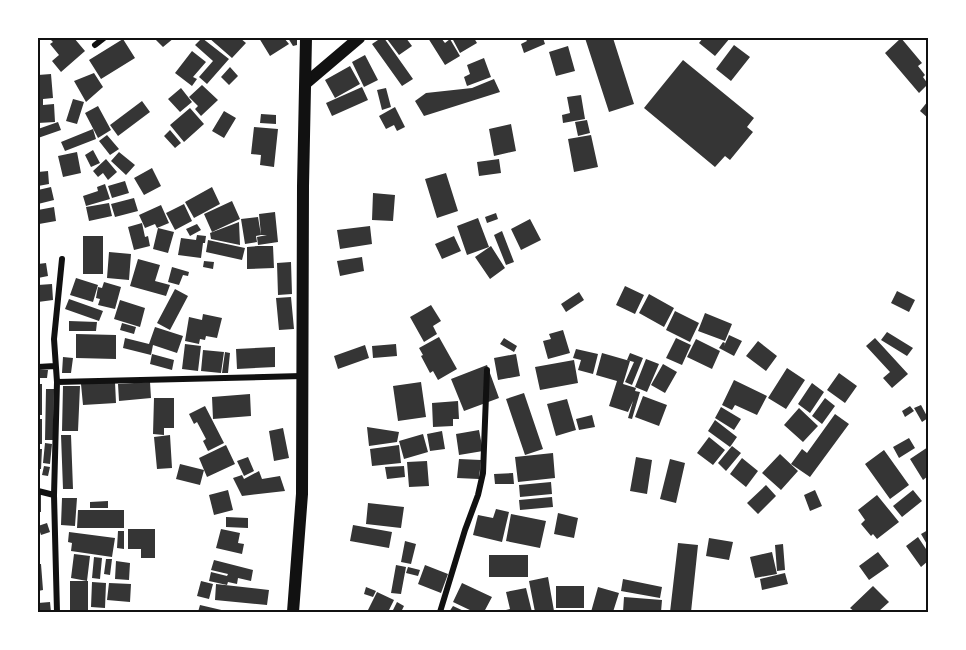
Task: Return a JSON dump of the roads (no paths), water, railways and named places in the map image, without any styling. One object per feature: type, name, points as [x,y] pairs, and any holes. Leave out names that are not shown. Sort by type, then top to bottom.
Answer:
[{"type":"main road","points":[[293,612],[302,494],[306,38]]},
{"type":"main road","points":[[306,83],[359,38]]},
{"type":"street","points":[[95,45],[104,38]]},
{"type":"street","points":[[57,612],[54,495],[57,382],[54,339],[62,259]]},
{"type":"street","points":[[38,367],[55,366]]},
{"type":"street","points":[[440,612],[483,473],[487,370]]},
{"type":"street","points":[[57,382],[303,376]]},
{"type":"street","points":[[38,491],[54,495]]}]
